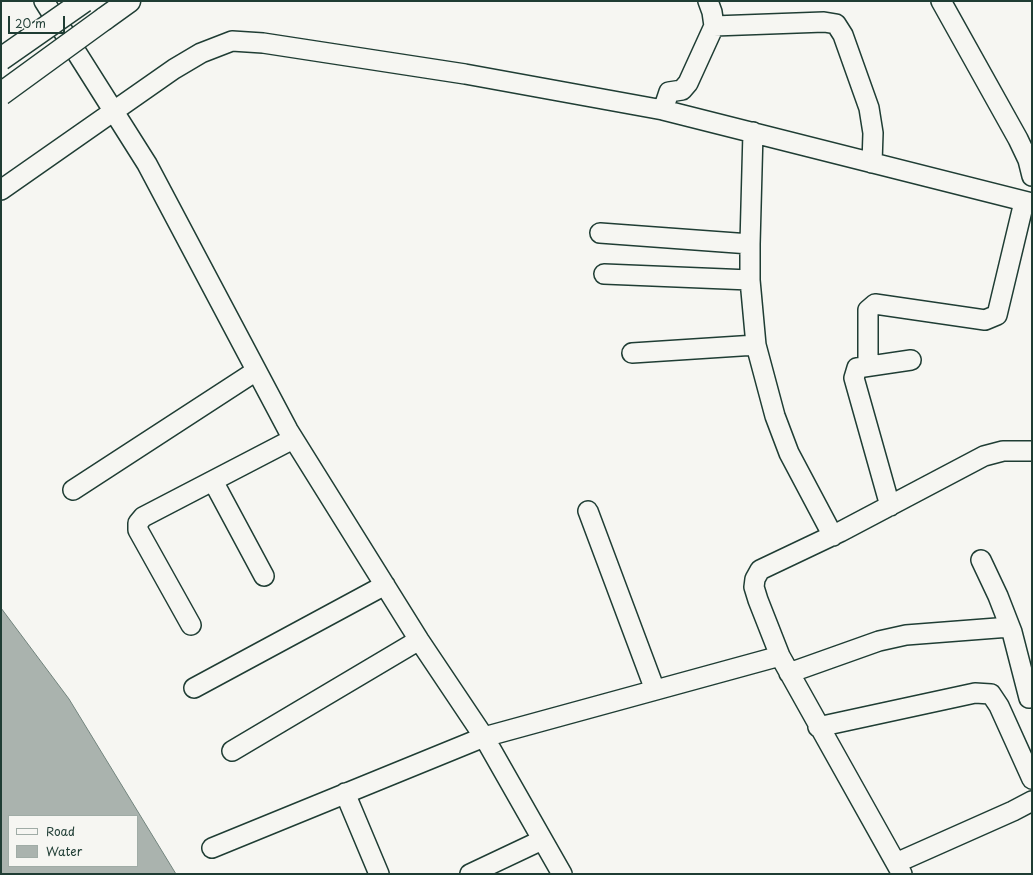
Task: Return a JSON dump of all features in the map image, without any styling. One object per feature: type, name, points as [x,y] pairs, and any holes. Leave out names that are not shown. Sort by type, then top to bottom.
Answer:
[{"type":"main road","points":[[1,59],[84,1]]},
{"type":"main road","points":[[1,94],[128,1]]},
{"type":"street","points":[[44,1],[147,164],[293,438],[418,640],[484,737],[562,874]]},
{"type":"street","points":[[663,110],[669,92],[682,90],[688,83],[714,26],[712,12],[708,1]]},
{"type":"street","points":[[941,1],[1018,140],[1028,160],[1032,176]]},
{"type":"street","points":[[714,26],[824,22],[836,24],[843,35],[869,108],[873,133],[872,163]]},
{"type":"street","points":[[1,190],[174,69],[202,53],[232,42],[263,43],[465,74],[663,110],[1028,203],[997,315],[993,318],[985,320],[875,304],[868,310],[868,366]]},
{"type":"street","points":[[753,132],[750,280],[756,345],[775,416],[789,453],[833,536]]},
{"type":"street","points":[[600,233],[750,244]]},
{"type":"street","points":[[604,274],[750,280]]},
{"type":"street","points":[[632,353],[756,345]]},
{"type":"street","points":[[890,506],[854,378],[857,368],[911,360]]},
{"type":"street","points":[[73,490],[256,371]]},
{"type":"street","points":[[191,625],[138,530],[138,523],[143,517],[293,438]]},
{"type":"street","points":[[1032,450],[1003,451],[989,454],[833,536],[760,570],[755,579],[754,587],[780,656],[818,727],[899,868],[1032,801]]},
{"type":"street","points":[[213,481],[264,576]]},
{"type":"street","points":[[588,511],[655,690]]},
{"type":"street","points":[[981,560],[998,596],[1010,627],[1030,698],[999,706]]},
{"type":"street","points":[[194,688],[385,585]]},
{"type":"street","points":[[789,673],[878,641],[906,635],[1010,627]]},
{"type":"street","points":[[232,751],[418,640]]},
{"type":"street","points":[[212,848],[484,737],[780,656]]},
{"type":"street","points":[[818,727],[975,693],[991,694],[999,706],[1032,779]]},
{"type":"street","points":[[345,793],[379,874]]},
{"type":"street","points":[[470,874],[542,840]]},
{"type":"water","points":[[1,608],[69,699],[176,874],[1,874]]}]
